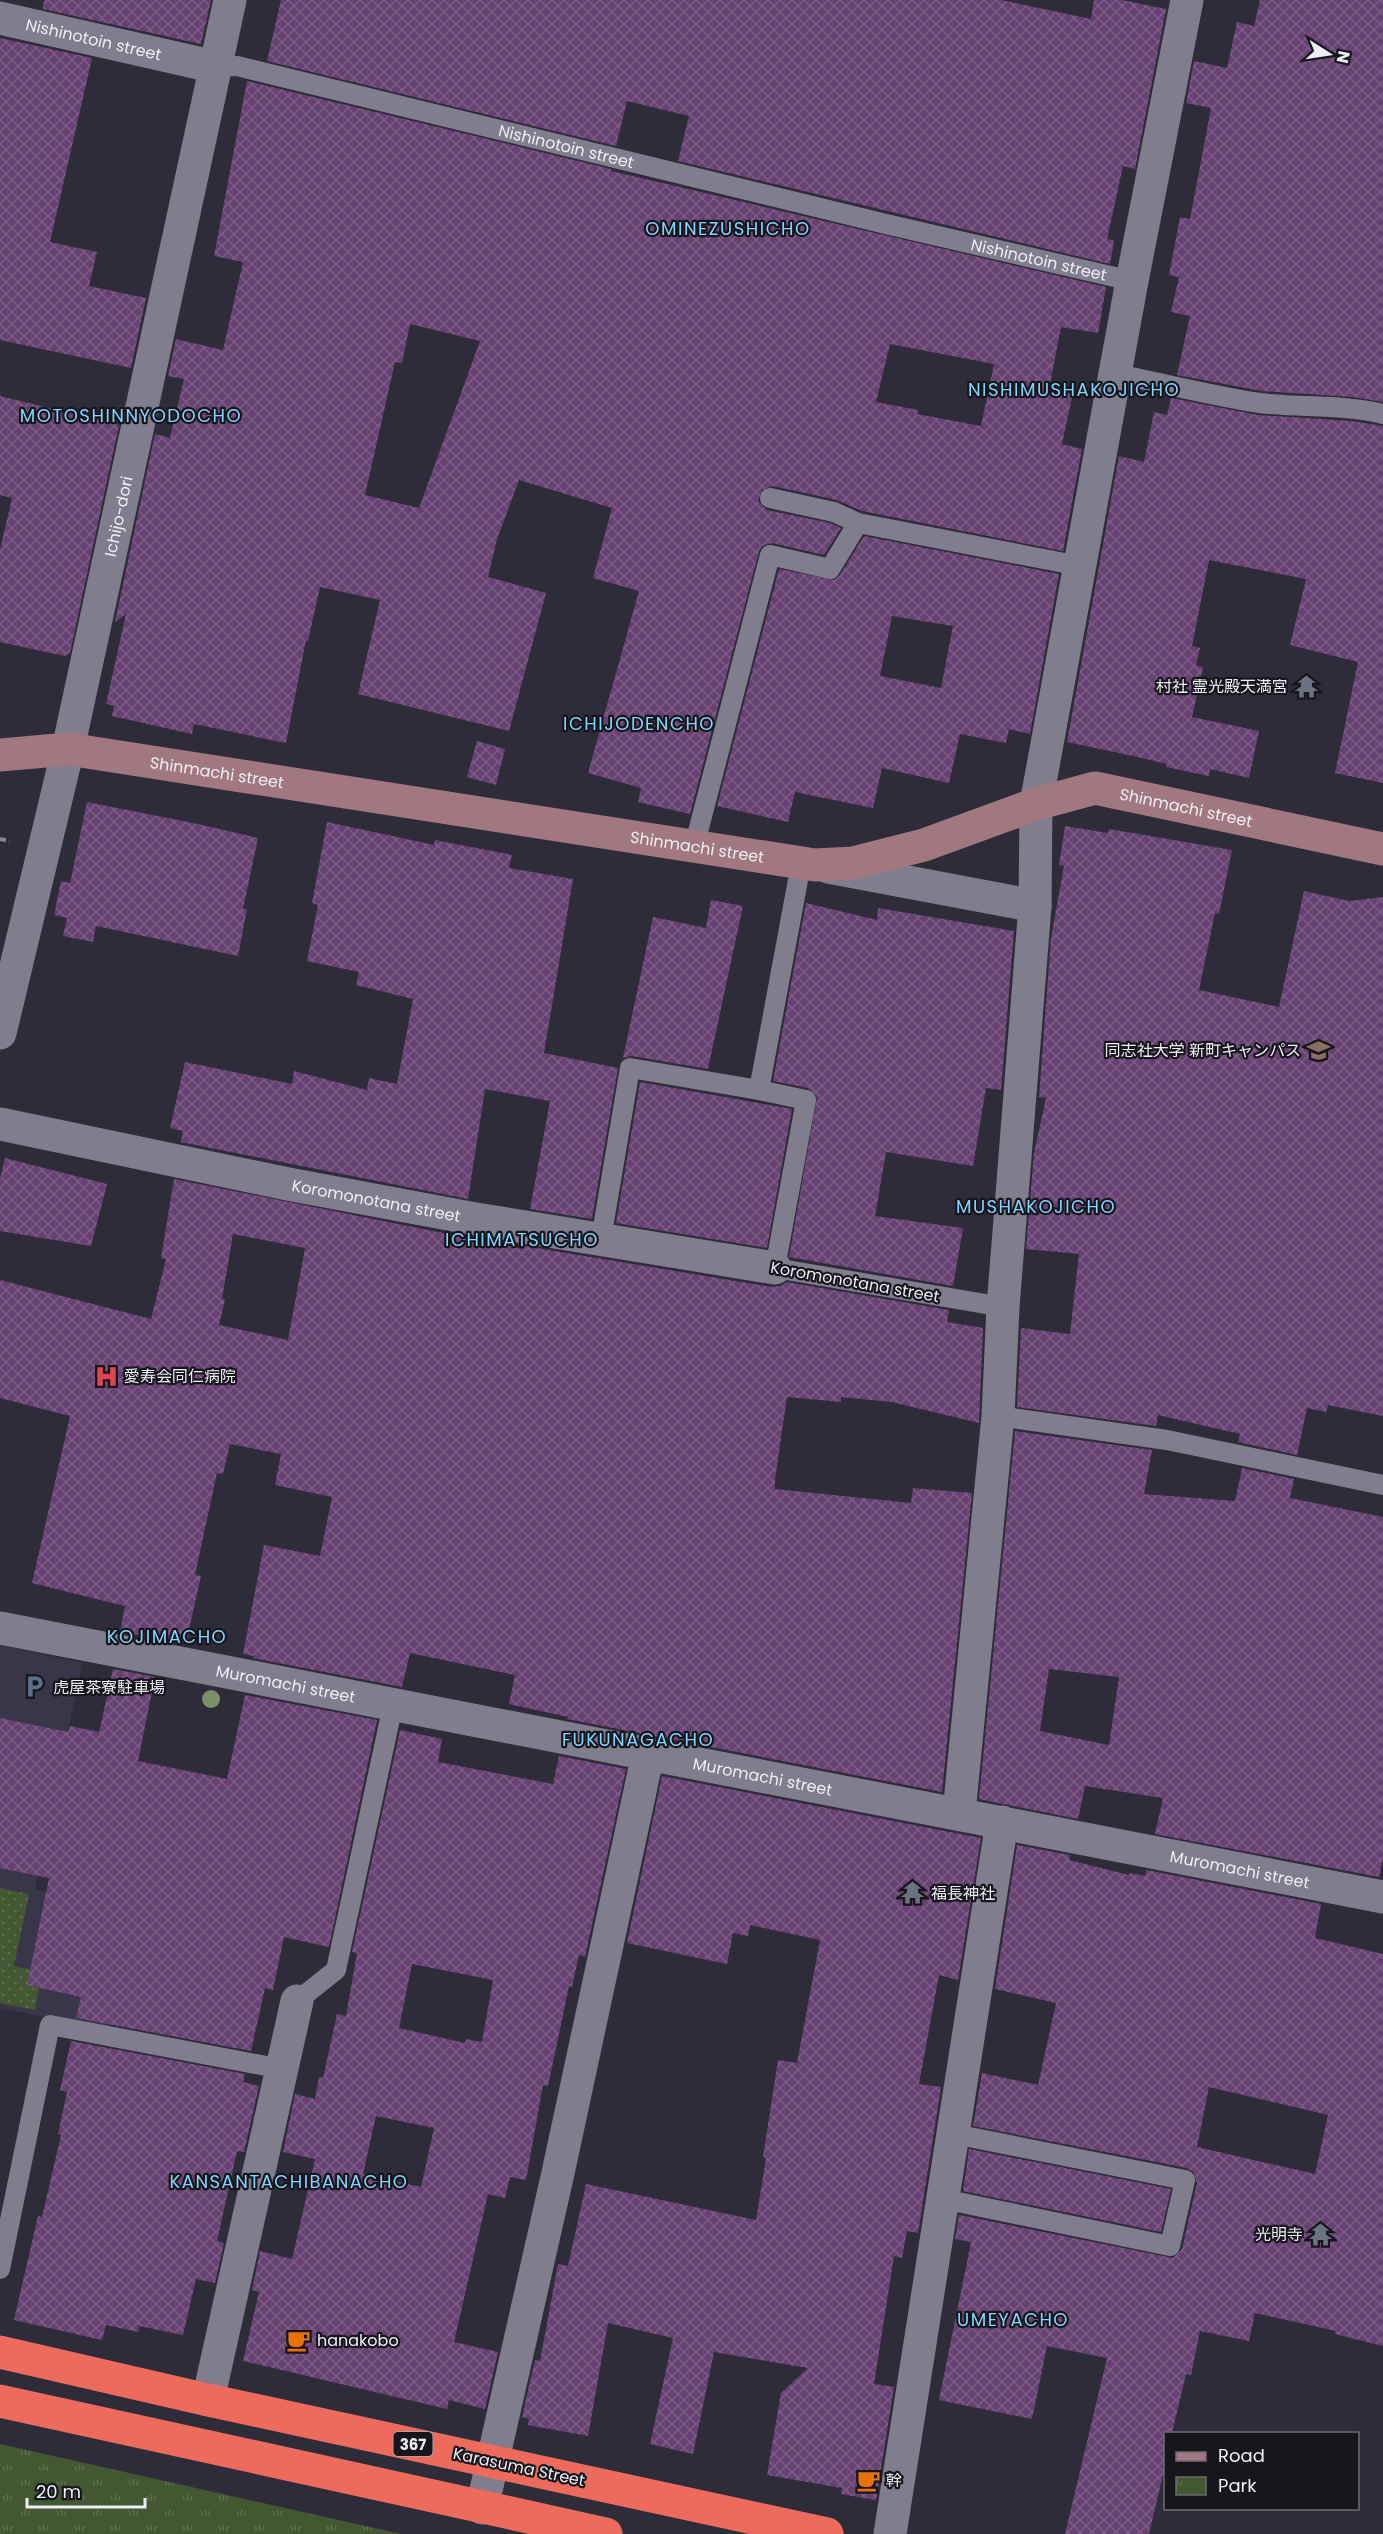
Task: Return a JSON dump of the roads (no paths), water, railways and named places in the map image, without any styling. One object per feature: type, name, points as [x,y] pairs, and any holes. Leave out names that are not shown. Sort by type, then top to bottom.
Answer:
[{"type":"highway","name":"Karasuma Street","points":[[0,2352],[208,2400],[827,2534]]},
{"type":"highway","points":[[0,2401],[606,2534]]},
{"type":"street","name":"Ichijo-dori","points":[[0,1033],[68,749],[230,0]]},
{"type":"street","points":[[959,1813],[998,1416],[1003,1307],[1035,906],[1036,804],[1132,281],[1187,0]]},
{"type":"street","name":"Nishinotoin street","points":[[0,18],[216,67]]},
{"type":"street","name":"Shinmachi street","points":[[0,754],[68,749],[808,864],[853,863],[924,845],[1036,804],[1095,788],[1383,849]]},
{"type":"street","points":[[808,864],[1035,906]]},
{"type":"street","name":"Koromonotana street","points":[[0,1124],[288,1184],[775,1268]]},
{"type":"street","name":"Muromachi street","points":[[0,1628],[1383,1897]]},
{"type":"street","points":[[482,2508],[648,1754]]},
{"type":"street","points":[[890,2534],[1002,1822]]},
{"type":"street","points":[[208,2400],[297,2001]]},
{"type":"lane","name":"Nishinotoin street","points":[[216,67],[237,66],[886,225],[1132,281]]},
{"type":"lane","points":[[1116,374],[1257,402],[1289,406],[1355,407],[1383,414]]},
{"type":"lane","points":[[770,498],[834,512],[858,522],[1080,566]]},
{"type":"lane","points":[[694,847],[770,555],[830,569],[858,522]]},
{"type":"lane","points":[[759,1090],[808,864]]},
{"type":"lane","points":[[601,1239],[630,1068],[806,1100],[775,1268]]},
{"type":"lane","name":"Koromonotana street","points":[[775,1268],[1003,1307]]},
{"type":"lane","points":[[998,1416],[1167,1440],[1383,1485]]},
{"type":"lane","points":[[297,2001],[336,1970],[393,1705]]},
{"type":"lane","points":[[0,2269],[50,2025],[282,2069]]},
{"type":"lane","points":[[943,2199],[1170,2246],[1185,2180],[954,2134]]},
{"type":"place","name":"村社 霊光殿天満宮","points":[[1306,686]]},
{"type":"place","name":"同志社大学 新町キャンパス","points":[[1319,1050]]},
{"type":"place","name":"愛寿会同仁病院","points":[[106,1376]]},
{"type":"place","name":"虎屋茶寮駐車場","points":[[35,1687]]},
{"type":"place","name":"福長神社","points":[[913,1893]]},
{"type":"place","name":"光明寺","points":[[1321,2234]]},
{"type":"place","name":"hanakobo","points":[[299,2340]]},
{"type":"place","name":"幹","points":[[868,2480]]},
{"type":"district","name":"OMINEZUSHICHO","points":[[728,228]]},
{"type":"district","name":"NISHIMUSHAKOJICHO","points":[[1074,389]]},
{"type":"district","name":"MOTOSHINNYODOCHO","points":[[131,415]]},
{"type":"district","name":"ICHIJODENCHO","points":[[639,723]]},
{"type":"district","name":"MUSHAKOJICHO","points":[[1036,1206]]},
{"type":"district","name":"ICHIMATSUCHO","points":[[522,1239]]},
{"type":"district","name":"KOJIMACHO","points":[[167,1636]]},
{"type":"district","name":"FUKUNAGACHO","points":[[638,1739]]},
{"type":"district","name":"KANSANTACHIBANACHO","points":[[289,2181]]},
{"type":"district","name":"UMEYACHO","points":[[1013,2319]]}]
